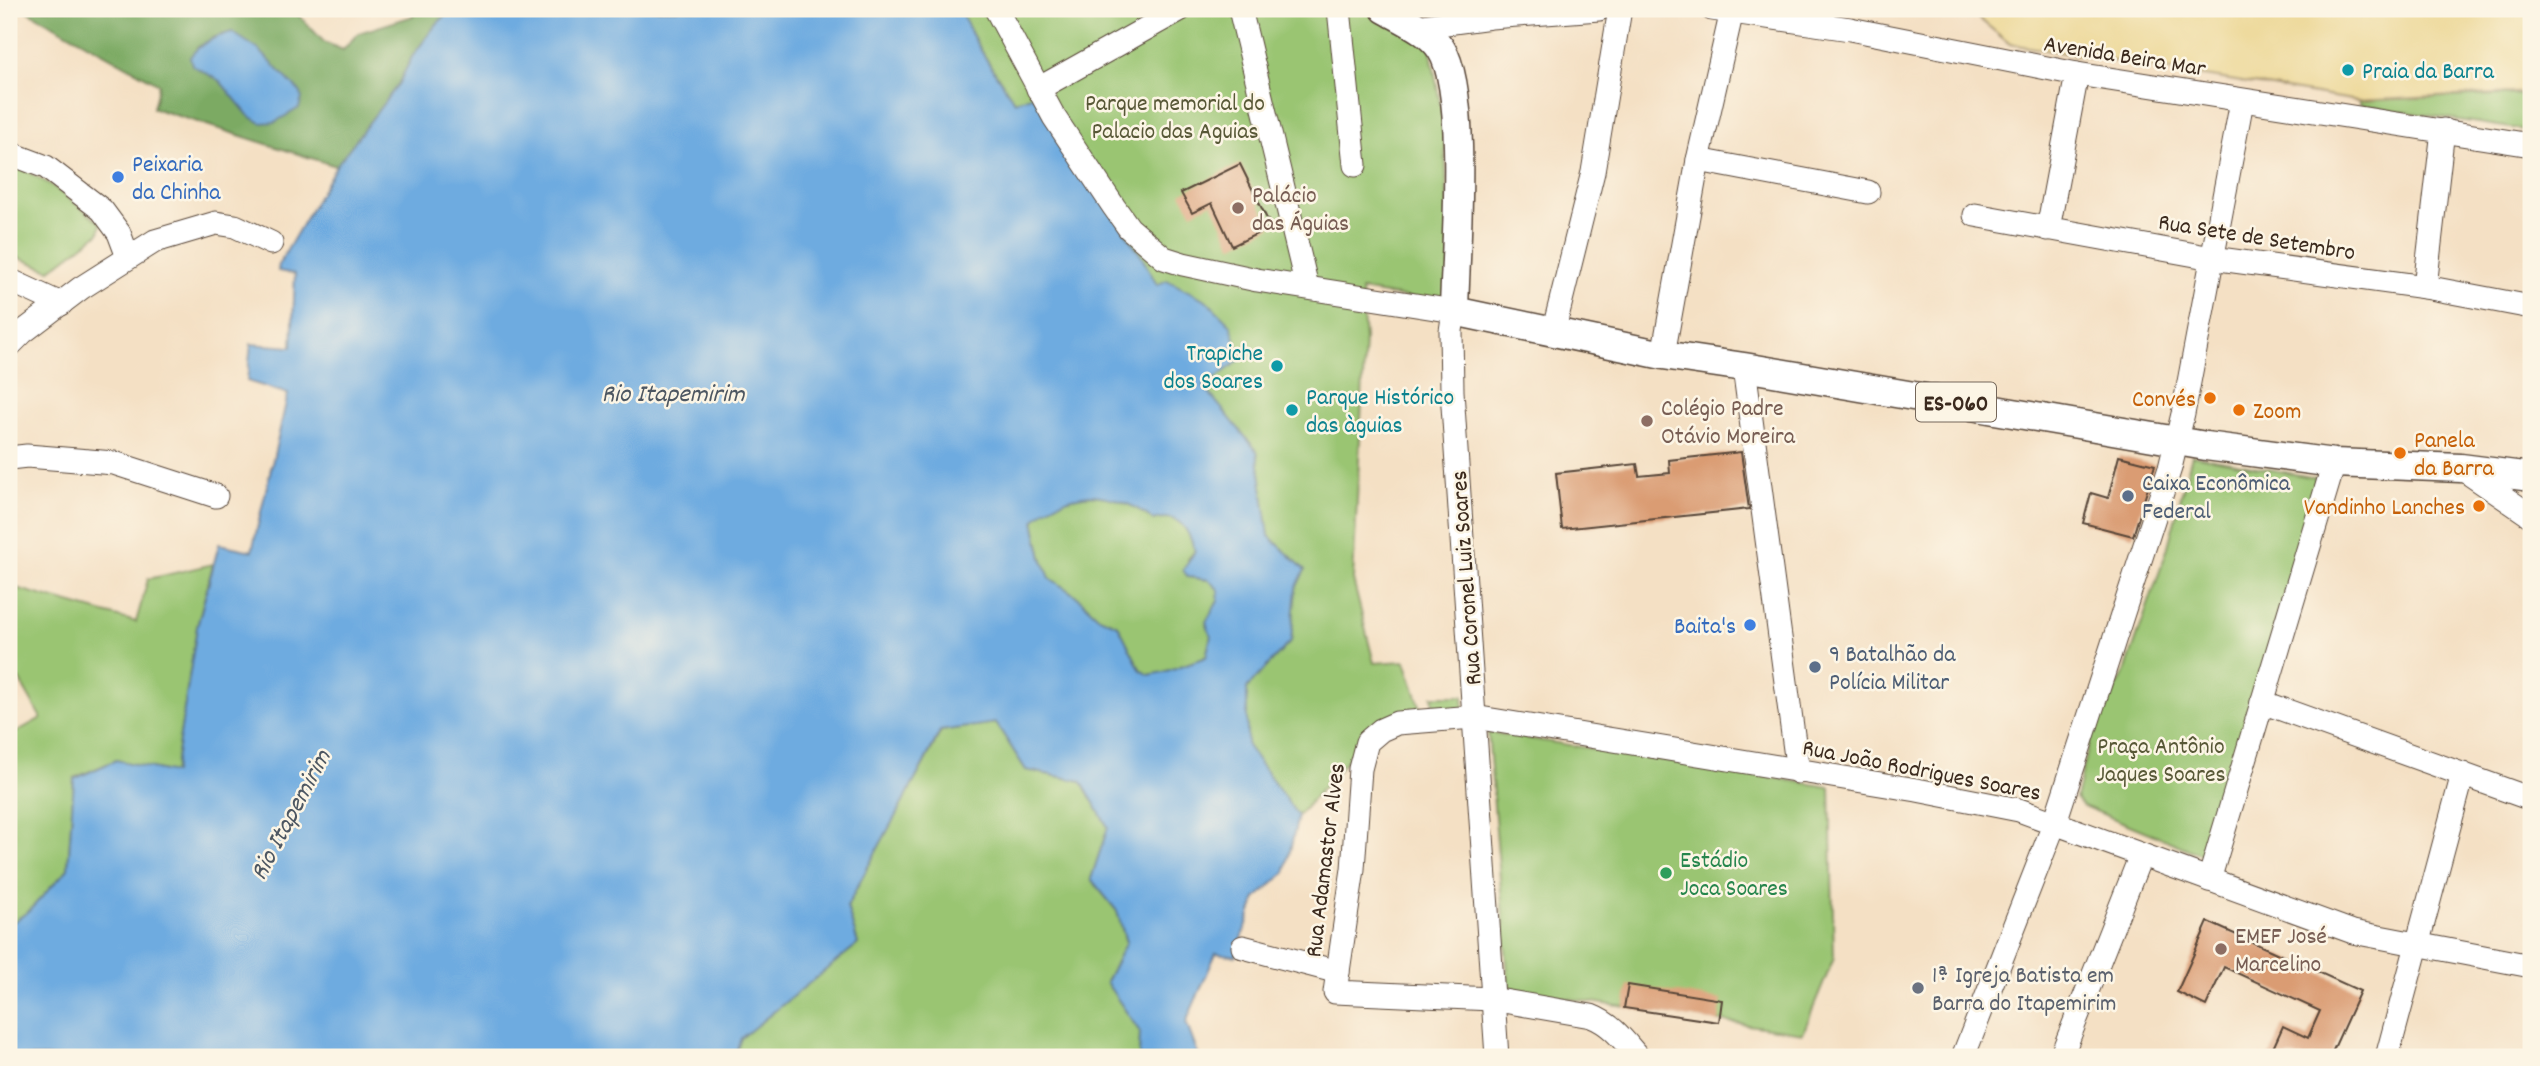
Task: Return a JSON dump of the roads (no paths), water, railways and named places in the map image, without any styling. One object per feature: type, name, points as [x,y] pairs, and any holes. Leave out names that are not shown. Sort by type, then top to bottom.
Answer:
[{"type":"main road","name":"Rua Coronel Luiz Soares","points":[[1385,9],[1436,42],[1450,71],[1455,101],[1457,156],[1454,311]]},
{"type":"main road","name":"ES-060","points":[[1454,311],[1663,355],[2176,440],[2334,463],[2462,468],[2531,477]]},
{"type":"street","points":[[996,9],[1054,117],[1129,228],[1164,258],[1183,264],[1307,287],[1454,311]]},
{"type":"street","points":[[1038,89],[1181,9]]},
{"type":"street","points":[[1240,9],[1307,287]]},
{"type":"street","points":[[1339,9],[1355,165]]},
{"type":"street","points":[[1416,27],[1491,17],[1599,9]]},
{"type":"street","points":[[1553,333],[1594,172],[1620,9]]},
{"type":"street","points":[[1663,355],[1722,10]]},
{"type":"street","name":"Avenida Beira Mar","points":[[1722,10],[1850,29],[2077,74],[2531,145]]},
{"type":"street","points":[[2048,229],[2077,74]]},
{"type":"street","points":[[1963,1057],[2055,822],[2170,468],[2242,101]]},
{"type":"street","points":[[2425,288],[2443,130]]},
{"type":"street","points":[[9,153],[46,167],[102,210],[119,233],[128,257]]},
{"type":"street","points":[[1698,160],[1868,192]]},
{"type":"street","name":"Rua Sete de Setembro","points":[[1975,215],[2212,258],[2425,288],[2531,307]]},
{"type":"street","points":[[9,346],[23,332],[81,288],[155,241],[216,223],[235,226],[271,243]]},
{"type":"street","points":[[9,280],[61,304]]},
{"type":"street","name":"Rua Coronel Luiz Soares","points":[[1454,311],[1451,331],[1452,391],[1497,1057]]},
{"type":"street","points":[[1744,367],[1798,772]]},
{"type":"street","points":[[9,458],[61,458],[114,463],[216,496]]},
{"type":"street","points":[[2209,880],[2334,463]]},
{"type":"street","points":[[2462,468],[2531,516]]},
{"type":"street","points":[[2262,702],[2531,799]]},
{"type":"street","name":"Rua João Rodrigues Soares","points":[[1373,736],[1397,723],[1474,717],[1917,790],[2019,810],[2353,932],[2531,966]]},
{"type":"street","name":"Rua Adamastor Alves","points":[[1336,982],[1353,869],[1360,769],[1364,750],[1373,736]]},
{"type":"street","points":[[2387,1057],[2463,774]]},
{"type":"street","points":[[2060,1057],[2141,855]]},
{"type":"street","points":[[1243,947],[1336,982],[1492,999],[1602,1020],[1613,1028],[1638,1057]]},
{"type":"water","name":"Rio Itapemirim","points":[[452,9],[960,9],[978,45],[1015,102],[1033,95],[1140,254],[1157,285],[1167,280],[1206,300],[1231,325],[1241,359],[1204,387],[1257,451],[1269,536],[1305,570],[1296,588],[1291,641],[1247,688],[1247,746],[1298,816],[1285,873],[1256,898],[1236,956],[1216,953],[1186,1022],[1199,1057],[1139,1057],[1140,1032],[1106,982],[1126,942],[1117,911],[1091,879],[1108,827],[1081,781],[1026,770],[996,723],[940,731],[847,907],[858,944],[741,1038],[734,1057],[9,1057],[9,925],[29,911],[68,869],[74,779],[116,760],[174,773],[197,627],[219,544],[252,551],[288,394],[247,381],[251,344],[292,347],[295,274],[278,271],[279,264],[336,166],[399,83],[412,57],[435,26]],"holes":[[[1090,495],[1123,502],[1153,520],[1176,520],[1185,529],[1195,551],[1183,570],[1188,577],[1209,580],[1219,590],[1218,601],[1206,622],[1211,636],[1206,657],[1149,675],[1140,669],[1118,625],[1099,617],[1075,595],[1050,578],[1042,558],[1034,521],[1059,502]]]},
{"type":"water","points":[[232,32],[259,50],[301,93],[299,108],[275,122],[261,123],[248,115],[220,81],[192,65],[190,57],[199,47]]},
{"type":"place","name":"Praia da Barra","points":[[2348,70]]},
{"type":"place","name":"Peixaria da Chinha","points":[[118,177]]},
{"type":"place","name":"Palácio das Águias","points":[[1238,208]]},
{"type":"place","name":"Trapiche dos Soares","points":[[1277,366]]},
{"type":"place","name":"Convés","points":[[2210,398]]},
{"type":"place","name":"Parque Histórico das àguias","points":[[1292,410]]},
{"type":"place","name":"Zoom","points":[[2239,410]]},
{"type":"place","name":"Colégio Padre Otávio Moreira","points":[[1647,421]]},
{"type":"place","name":"Panela da Barra","points":[[2400,453]]},
{"type":"place","name":"Caixa Econômica Federal","points":[[2128,496]]},
{"type":"place","name":"Vandinho Lanches","points":[[2479,506]]},
{"type":"place","name":"Baita's","points":[[1750,625]]},
{"type":"place","name":"9 Batalhão da Polícia Militar","points":[[1815,667]]},
{"type":"place","name":"Estádio Joca Soares","points":[[1666,873]]},
{"type":"place","name":"EMEF José Marcelino","points":[[2221,949]]},
{"type":"place","name":"1ª Igreja Batista em Barra do Itapemirim","points":[[1918,988]]},
{"type":"park label","name":"Parque memorial do Palacio das Aguias","points":[[1175,116]]},
{"type":"park label","name":"Praça Antônio Jaques Soares","points":[[2161,759]]}]
